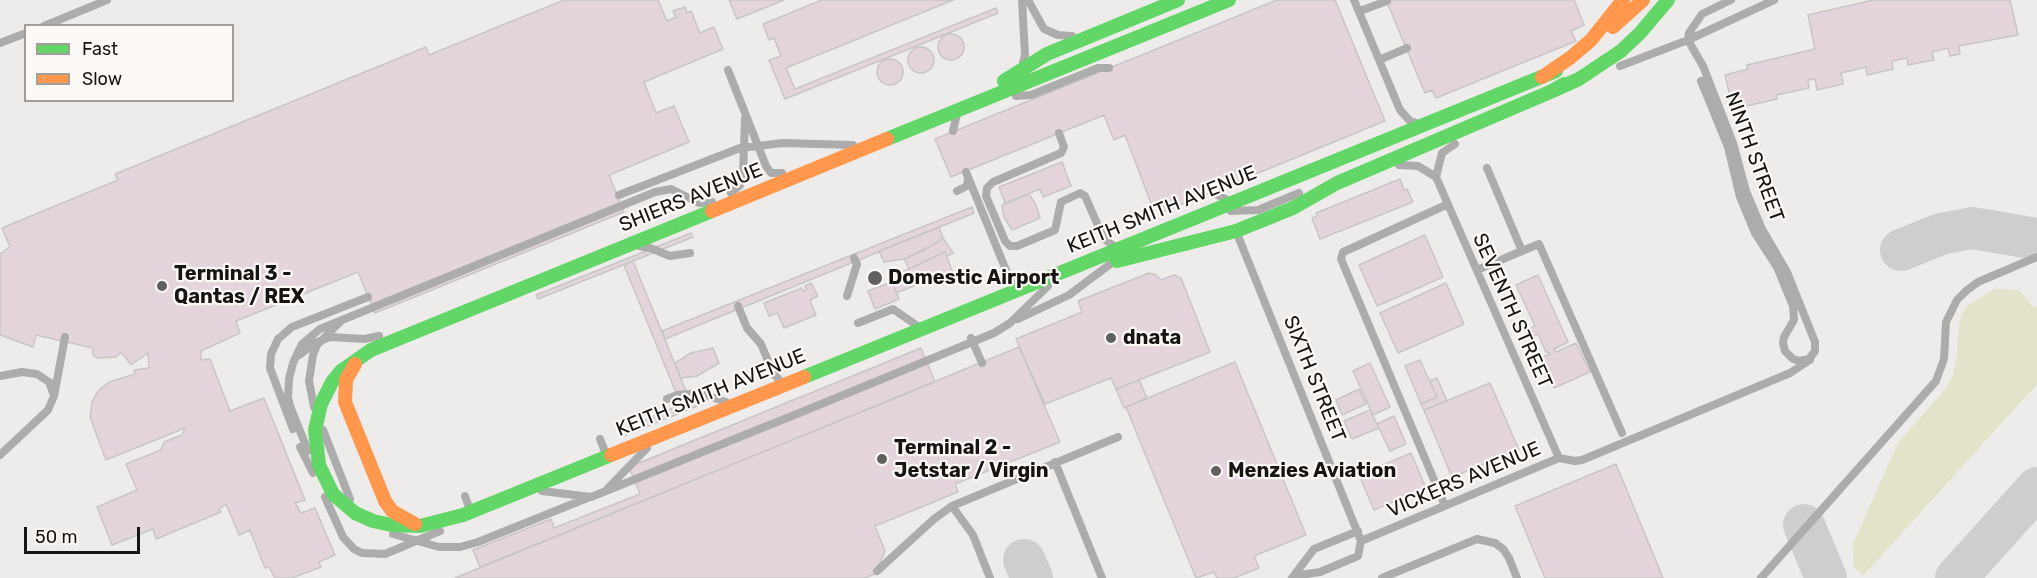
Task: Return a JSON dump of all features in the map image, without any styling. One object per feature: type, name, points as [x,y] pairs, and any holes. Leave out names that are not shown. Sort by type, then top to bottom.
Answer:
[{"type":"main road","name":"SHIERS AVENUE","points":[[456,525],[442,527],[417,525],[392,511],[380,490],[345,402],[346,380],[356,363],[372,346],[399,329],[969,97],[1003,82],[1047,54],[1178,0]]},
{"type":"main road","name":"SHIERS AVENUE","points":[[373,521],[346,508],[328,485],[319,465],[315,443],[315,430],[321,404],[332,382],[341,371],[361,356],[381,345],[1229,0]]},
{"type":"main road","points":[[1542,77],[1591,40],[1623,0]]},
{"type":"main road","name":"KEITH SMITH AVENUE","points":[[456,525],[747,399],[1542,77],[1586,52],[1644,0]]},
{"type":"main road","name":"KEITH SMITH AVENUE","points":[[373,521],[405,527],[440,522],[610,463],[1098,266],[1236,231],[1293,208],[1337,183],[1521,104],[1553,96],[1607,52],[1619,39],[1644,0]]},
{"type":"main road","points":[[1553,96],[1621,51],[1668,0]]},
{"type":"lane","points":[[49,24],[107,0]]},
{"type":"lane","points":[[1019,72],[1025,55],[1022,0]]},
{"type":"lane","points":[[1028,0],[1040,24],[1051,33],[1067,37],[1097,32]]},
{"type":"lane","points":[[1354,0],[1404,116],[1414,123],[1426,124]]},
{"type":"lane","points":[[1689,39],[1689,33],[1702,14],[1731,0]]},
{"type":"lane","points":[[1571,92],[1602,74],[1689,39],[1774,0]]},
{"type":"lane","points":[[1360,11],[1387,1]]},
{"type":"lane","points":[[0,43],[24,34]]},
{"type":"lane","name":"NINTH STREET","points":[[1689,39],[1703,66],[1733,143],[1752,206],[1787,272],[1816,346],[1814,355]]},
{"type":"lane","points":[[1379,60],[1407,48]]},
{"type":"lane","points":[[1044,94],[1036,73],[1038,63],[1047,54]]},
{"type":"lane","points":[[992,97],[1031,95],[1098,68],[1109,68]]},
{"type":"lane","points":[[728,70],[769,170],[774,174],[782,173]]},
{"type":"lane","points":[[1701,81],[1728,147],[1740,197],[1755,233],[1777,267],[1793,306],[1794,320],[1784,337],[1785,351],[1793,359],[1799,361],[1814,355]]},
{"type":"lane","points":[[953,131],[956,117],[969,97]]},
{"type":"lane","points":[[1377,166],[1418,166],[1436,177],[1442,153],[1521,104]]},
{"type":"lane","points":[[728,195],[738,189],[742,180],[746,114]]},
{"type":"lane","points":[[1059,133],[1064,147],[1061,153],[993,182],[987,188],[986,196],[1005,241],[1010,246],[1017,246],[1054,230],[1061,202],[1080,193],[1085,196],[1104,239],[1113,246],[1203,211],[1258,210],[1306,190],[1337,183]]},
{"type":"lane","points":[[619,195],[740,148],[769,144],[855,145],[883,141]]},
{"type":"lane","points":[[1487,168],[1522,251]]},
{"type":"lane","points":[[957,191],[967,186],[967,175],[1012,282],[1022,290],[1042,288]]},
{"type":"lane","name":"SEVENTH STREET","points":[[1436,177],[1559,458]]},
{"type":"lane","points":[[293,363],[302,344],[320,329],[655,192],[671,189],[699,203],[710,202]]},
{"type":"lane","points":[[1212,192],[1245,211]]},
{"type":"lane","points":[[705,224],[702,213],[710,202]]},
{"type":"lane","points":[[1445,506],[1341,259],[1343,252],[1448,204]]},
{"type":"lane","name":"SIXTH STREET","points":[[1236,231],[1361,541]]},
{"type":"lane","points":[[926,356],[1055,303],[1152,235]]},
{"type":"lane","points":[[1477,270],[1539,244],[1622,433]]},
{"type":"lane","points":[[621,248],[643,246],[670,256],[690,253]]},
{"type":"lane","points":[[1761,578],[1936,381],[1944,359],[1946,322],[1957,300],[1978,282],[2037,256]]},
{"type":"lane","points":[[847,296],[856,264],[854,258]]},
{"type":"lane","points":[[373,521],[442,542],[458,543],[475,538],[590,494],[604,491],[994,333],[1010,323],[1042,288]]},
{"type":"lane","points":[[346,508],[326,492],[311,471],[276,384],[270,361],[278,339],[292,327],[368,297]]},
{"type":"lane","points":[[738,306],[747,328],[761,344],[777,378],[787,386],[801,386]]},
{"type":"lane","points":[[858,323],[893,309],[929,334]]},
{"type":"lane","points":[[342,320],[323,339],[313,355],[309,381],[311,398],[353,506],[368,523],[383,531],[417,541],[450,549],[460,548],[632,475]]},
{"type":"lane","points":[[293,363],[306,348],[323,339],[337,336],[364,339],[399,329]]},
{"type":"lane","points":[[971,338],[982,363]]},
{"type":"lane","points":[[0,455],[48,410],[54,396],[64,341]]},
{"type":"lane","name":"VICKERS AVENUE","points":[[1293,577],[1320,572],[1358,556],[1361,541],[1559,458],[1582,460],[1790,373],[1814,355]]},
{"type":"lane","name":"KEITH SMITH AVENUE","points":[[293,363],[288,387],[290,406],[337,528],[354,549],[373,554],[385,554],[456,525]]},
{"type":"lane","points":[[0,376],[22,372],[37,374],[50,382],[54,396]]},
{"type":"lane","points":[[667,399],[677,395],[700,393],[727,403],[747,399]]},
{"type":"lane","points":[[877,571],[934,519],[952,506],[1118,437]]},
{"type":"lane","points":[[600,439],[610,463]]},
{"type":"lane","points":[[604,491],[648,448]]},
{"type":"lane","points":[[1054,462],[1102,578]]},
{"type":"lane","points":[[539,488],[590,494]]},
{"type":"lane","points":[[465,495],[474,518]]},
{"type":"lane","points":[[952,506],[974,535],[990,578]]},
{"type":"lane","points":[[1293,577],[1314,549],[1358,531]]},
{"type":"lane","points":[[1382,578],[1477,539],[1495,543],[1503,549],[1517,578]]},
{"type":"green space","points":[[1995,289],[2019,290],[2032,306],[2037,307],[2037,384],[1863,576],[1854,567],[1853,544],[1898,443],[1947,387],[1953,375],[1962,313],[1968,305]]},
{"type":"building","name":"Terminal 3 - Qantas / REX","points":[[564,0],[658,0],[667,21],[676,17],[673,11],[685,7],[687,13],[691,11],[700,33],[714,27],[723,49],[644,82],[656,113],[674,106],[689,142],[609,175],[624,212],[375,313],[358,272],[236,321],[240,333],[201,351],[201,360],[210,359],[230,411],[264,398],[305,500],[295,503],[301,513],[315,508],[335,555],[319,562],[321,567],[292,578],[275,578],[269,567],[265,568],[250,530],[239,535],[226,504],[219,509],[221,512],[156,539],[153,529],[112,545],[97,507],[137,490],[126,464],[161,450],[164,442],[182,435],[185,428],[106,460],[90,417],[92,402],[98,391],[109,382],[135,374],[134,370],[149,368],[148,353],[131,365],[120,353],[116,357],[97,358],[93,355],[93,348],[36,335],[33,347],[0,335],[0,254],[10,247],[2,228],[118,180],[115,174],[426,47],[429,55]]},
{"type":"building","points":[[729,0],[784,0],[737,19]]},
{"type":"building","points":[[822,0],[953,0],[786,68],[795,89],[996,8],[998,13],[785,99],[769,60],[781,56],[774,38],[769,40],[763,24]]},
{"type":"building","points":[[1277,0],[1335,0],[1385,121],[1163,212],[1158,201],[1151,203],[1125,135],[1114,140],[1104,115],[951,177],[935,139]]},
{"type":"building","points":[[1386,0],[1574,0],[1584,25],[1571,31],[1576,41],[1436,98],[1432,90],[1425,93]]},
{"type":"building","points":[[1873,0],[2010,0],[2018,35],[1959,46],[1960,54],[1950,56],[1948,48],[1932,52],[1934,60],[1908,65],[1907,58],[1892,61],[1893,69],[1867,75],[1866,67],[1841,73],[1843,84],[1817,90],[1815,79],[1808,80],[1809,88],[1776,95],[1777,99],[1733,109],[1725,75],[1748,69],[1747,65],[1815,49],[1808,15]]},
{"type":"building","points":[[951,34],[960,38],[964,47],[960,56],[951,60],[942,56],[938,47],[942,38]]},
{"type":"building","points":[[921,47],[930,51],[934,60],[930,69],[921,73],[912,69],[908,60],[912,51]]},
{"type":"building","points":[[890,59],[899,63],[903,72],[899,81],[890,85],[881,81],[877,72],[881,63]]},
{"type":"building","points":[[1062,162],[1071,186],[1043,197],[1040,189],[1005,203],[999,187]]},
{"type":"building","points":[[1400,179],[1404,190],[1407,189],[1413,202],[1320,239],[1312,218],[1317,216],[1316,213]]},
{"type":"building","points":[[1029,194],[1040,218],[1012,230],[1004,217],[1002,205]]},
{"type":"building","points":[[972,207],[974,213],[665,339],[662,331]]},
{"type":"building","points":[[939,227],[943,238],[935,244],[904,259],[884,262],[879,251]]},
{"type":"building","points":[[691,233],[693,237],[538,299],[536,295]]},
{"type":"building","points":[[1425,235],[1443,277],[1377,306],[1359,265]]},
{"type":"building","points":[[943,238],[953,253],[947,256],[945,252],[909,269],[904,259],[925,250]]},
{"type":"building","points":[[945,252],[952,271],[896,293],[890,278]]},
{"type":"building","points":[[633,261],[690,401],[681,405],[624,265]]},
{"type":"building","name":"dnata","points":[[1149,273],[1161,280],[1174,275],[1181,278],[1210,352],[1116,389],[1111,378],[1045,404],[1016,339],[1082,312],[1078,301]]},
{"type":"building","points":[[1538,275],[1568,342],[1554,349],[1556,352],[1576,343],[1590,372],[1554,388],[1540,358],[1550,354],[1546,352],[1538,334],[1534,336],[1531,328],[1535,326],[1516,285]]},
{"type":"building","points":[[892,282],[899,299],[875,309],[868,291]]},
{"type":"building","points":[[811,283],[818,296],[810,300],[816,315],[784,328],[777,313],[769,316],[764,303],[802,288],[803,291],[807,289],[805,286]]},
{"type":"building","points":[[1446,283],[1464,324],[1398,353],[1380,313]]},
{"type":"building","name":"Terminal 2 - Jetstar / Virgin","points":[[1019,347],[1060,442],[955,484],[958,492],[875,526],[885,551],[875,574],[865,578],[455,578]]},
{"type":"building","points":[[713,348],[719,363],[697,376],[681,378],[675,363],[691,353]]},
{"type":"building","points":[[921,348],[935,382],[480,567],[473,550],[551,519],[554,528],[640,494],[629,467]]},
{"type":"building","points":[[1420,360],[1437,397],[1421,404],[1405,366]]},
{"type":"building","name":"Menzies Aviation","points":[[1235,362],[1306,535],[1254,556],[1259,568],[1234,578],[1217,578],[1214,572],[1196,578],[1126,407]]},
{"type":"building","points":[[1370,363],[1390,407],[1373,415],[1353,371]]},
{"type":"building","points":[[1437,378],[1447,401],[1424,410],[1421,404],[1437,397],[1430,381]]},
{"type":"building","points":[[1139,380],[1147,398],[1124,408],[1116,389]]},
{"type":"building","points":[[1490,383],[1519,450],[1452,477],[1424,410]]},
{"type":"building","points":[[1359,389],[1366,404],[1342,415],[1336,400]]},
{"type":"building","points":[[699,397],[702,404],[624,436],[621,430]]},
{"type":"building","points":[[1370,410],[1379,428],[1352,439],[1344,421]]},
{"type":"building","points":[[1394,416],[1406,444],[1390,451],[1377,424]]},
{"type":"building","points":[[1411,453],[1426,488],[1374,510],[1359,475]]},
{"type":"building","points":[[1616,464],[1663,578],[1545,578],[1515,506]]},
{"type":"taxiway","points":[[1901,250],[1941,234],[1972,228],[2037,239]]},
{"type":"taxiway","points":[[1956,578],[2037,488]]},
{"type":"taxiway","points":[[1804,525],[1826,578]]},
{"type":"taxiway","points":[[1024,560],[1032,578]]},
{"type":"traffic: fast","points":[[1004,81],[1047,54],[1178,0]]},
{"type":"traffic: fast","points":[[887,139],[1229,0]]},
{"type":"traffic: fast","points":[[1550,92],[1579,79],[1621,51],[1668,0]]},
{"type":"traffic: fast","points":[[804,377],[1556,71]]},
{"type":"traffic: fast","points":[[1117,261],[1236,231],[1293,208],[1337,183],[1564,84]]},
{"type":"traffic: fast","points":[[611,455],[463,515],[420,526],[391,525],[373,521],[355,513],[333,494],[319,465],[315,430],[321,404],[332,382],[341,371],[371,350],[712,211]]},
{"type":"traffic: slow","points":[[1542,77],[1591,40],[1623,0]]},
{"type":"traffic: slow","points":[[1613,27],[1643,0]]},
{"type":"traffic: slow","points":[[712,211],[887,139]]},
{"type":"traffic: slow","points":[[355,364],[346,380],[345,402],[385,501],[392,511],[415,524]]},
{"type":"traffic: slow","points":[[611,455],[804,377]]},
{"type":"place","name":"Domestic Airport","points":[[875,278]]},
{"type":"place","name":"Terminal 3 - Qantas / REX","points":[[162,286]]},
{"type":"place","name":"dnata","points":[[1111,338]]},
{"type":"place","name":"Terminal 2 - Jetstar / Virgin","points":[[882,459]]},
{"type":"place","name":"Menzies Aviation","points":[[1216,471]]}]
